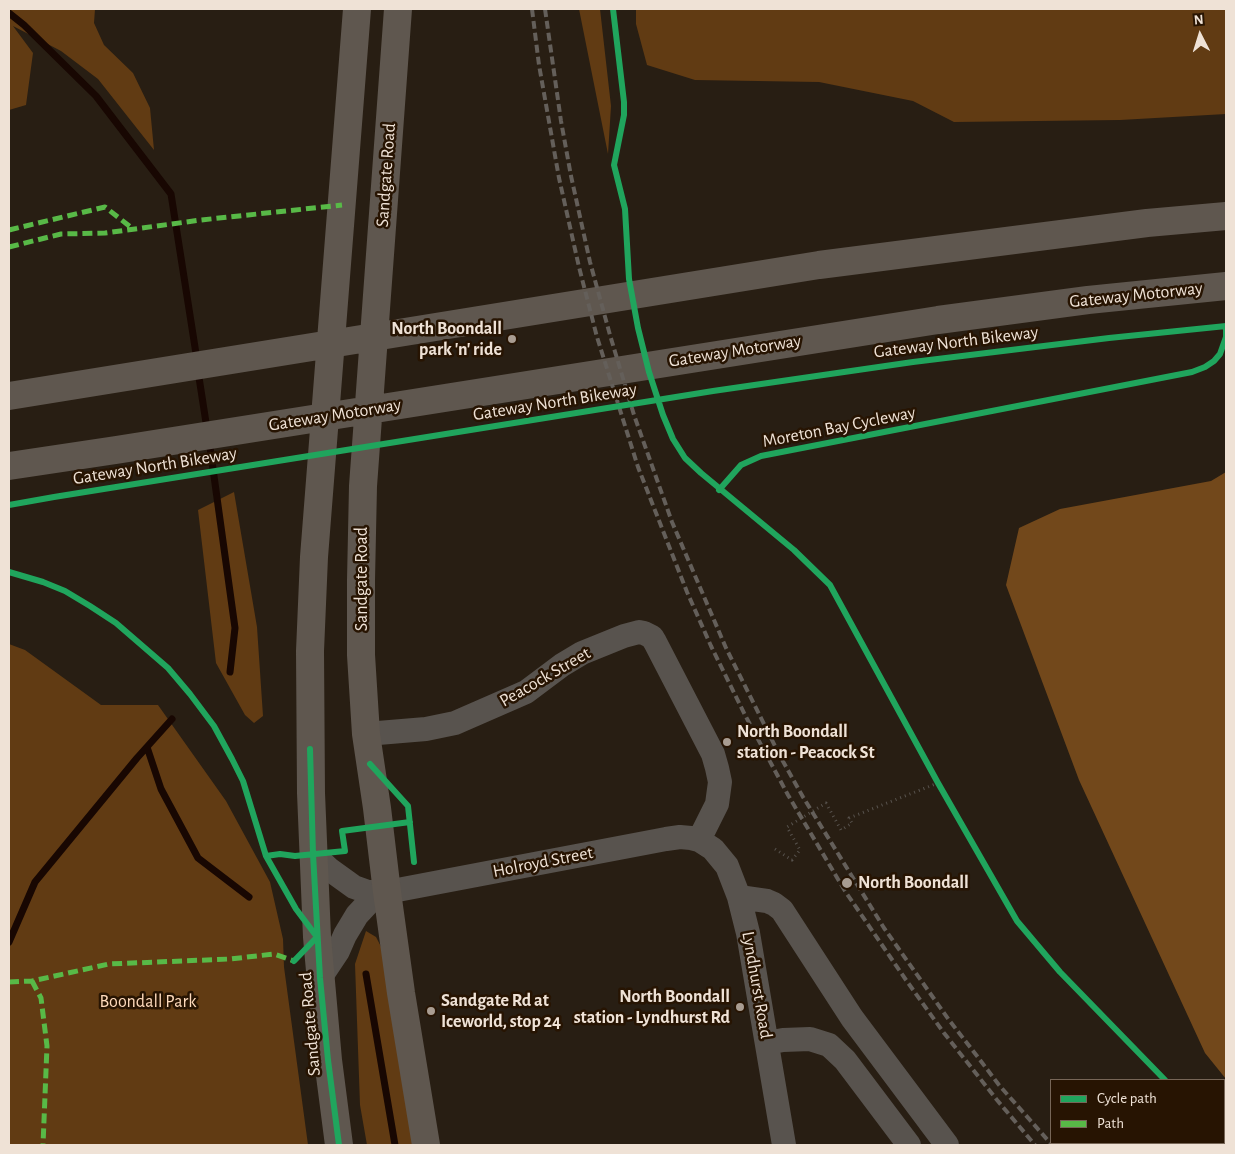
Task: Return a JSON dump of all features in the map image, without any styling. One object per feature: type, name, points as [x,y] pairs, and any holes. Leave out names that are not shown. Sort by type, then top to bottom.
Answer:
[{"type":"highway","name":"Sandgate Road","points":[[339,1145],[320,978],[313,854],[310,651],[314,567],[357,9]]},
{"type":"highway","name":"Sandgate Road","points":[[398,9],[363,486],[361,627],[366,734],[386,892],[426,1145]]},
{"type":"highway","points":[[9,396],[819,265],[1147,223],[1226,216]]},
{"type":"highway","name":"Gateway Motorway","points":[[9,466],[682,359],[994,312],[1226,286]]},
{"type":"street","name":"Peacock Street","points":[[366,734],[426,729],[455,723],[526,692],[562,664],[582,653],[624,636],[639,632],[644,633],[652,637],[655,642],[713,754],[717,768],[720,782],[717,804],[699,840]]},
{"type":"street","name":"Holroyd Street","points":[[386,892],[666,839],[680,837],[699,840]]},
{"type":"street","name":"Lyndhurst Road","points":[[699,840],[713,849],[727,866],[739,897],[748,934],[784,1145]]},
{"type":"street","points":[[313,854],[329,869],[354,887],[368,892],[386,892]]},
{"type":"street","points":[[320,978],[338,951],[357,915],[370,902],[386,892]]},
{"type":"street","points":[[739,897],[768,901],[782,910],[852,1018],[947,1145]]},
{"type":"street","points":[[767,1043],[783,1040],[810,1039],[821,1041],[836,1050],[909,1145]]},
{"type":"path","points":[[1220,354],[1225,345]]},
{"type":"path","points":[[934,775],[943,792]]},
{"type":"path","points":[[775,849],[792,860],[800,850],[787,827],[826,803],[841,830],[852,823],[849,818],[938,783]]},
{"type":"green space","points":[[9,9],[95,9],[94,23],[104,45],[133,73],[150,108],[154,150],[98,79],[61,51],[13,26],[33,53],[26,105],[9,110]]},
{"type":"green space","points":[[579,9],[600,9],[611,106],[608,154]]},
{"type":"green space","points":[[636,9],[1226,9],[1226,114],[1120,120],[954,122],[913,101],[819,82],[695,80],[647,65],[636,24]]},
{"type":"green space","points":[[234,492],[257,627],[263,716],[254,723],[245,715],[216,663],[198,510]]},
{"type":"green space","name":"Boondall Park","points":[[9,644],[25,650],[101,705],[158,705],[226,801],[270,882],[283,939],[284,967],[308,1145],[9,1145]]},
{"type":"green space","points":[[366,931],[376,937],[389,962],[422,1145],[367,1145],[360,1105],[355,964]]},
{"type":"shaded area","points":[[1226,472],[1226,1079],[1205,1053],[1079,780],[1006,585],[1019,528],[1060,509],[1211,481]]},
{"type":"waterway","points":[[9,13],[24,25],[96,96],[171,194],[197,360]]},
{"type":"waterway","points":[[198,371],[207,429]]},
{"type":"waterway","points":[[209,440],[235,628],[230,672]]},
{"type":"waterway","points":[[9,942],[35,882],[137,758],[172,719]]},
{"type":"waterway","points":[[147,747],[161,789],[198,858],[249,897]]},
{"type":"waterway","points":[[366,974],[395,1145]]},
{"type":"railway","points":[[532,9],[539,65],[559,178],[597,337],[638,467],[687,592],[745,715],[788,795],[845,891],[944,1033],[1035,1145]]},
{"type":"railway","points":[[545,9],[571,176],[590,262],[610,335],[634,415],[672,522],[726,648],[780,756],[803,797],[884,928],[949,1020],[999,1085],[1050,1143]]},
{"type":"marked path","points":[[9,247],[61,234],[105,233],[201,220],[342,205]]},
{"type":"marked path","points":[[9,230],[105,207],[133,229]]},
{"type":"marked path","points":[[9,982],[32,981],[109,964],[230,959],[274,954],[294,961]]},
{"type":"marked path","points":[[32,981],[41,998],[47,1046],[43,1145]]},
{"type":"cycle path","points":[[613,9],[624,102],[624,115],[614,165],[625,209],[629,279],[638,328],[649,372],[673,439],[685,458],[701,473],[794,550],[830,585],[938,783],[1017,921],[1060,972],[1164,1079]]},
{"type":"cycle path","name":"Moreton Bay Cycleway","points":[[719,490],[741,465],[761,456],[1192,372],[1205,367],[1220,354],[1226,337],[1226,326]]},
{"type":"cycle path","name":"Gateway North Bikeway","points":[[9,505],[713,391],[913,362],[1226,326]]},
{"type":"cycle path","points":[[9,572],[65,591],[90,606],[116,623],[168,668],[214,726],[232,759],[243,781],[266,856],[280,854],[295,856],[345,851],[342,831],[410,822]]},
{"type":"cycle path","points":[[310,749],[313,854],[320,978],[339,1145]]},
{"type":"cycle path","points":[[370,764],[408,806],[414,862]]},
{"type":"cycle path","points":[[266,856],[296,909],[317,937],[294,961]]},
{"type":"place","name":"North Boondall park 'n' ride","points":[[512,339]]},
{"type":"place","name":"North Boondall station - Peacock St","points":[[727,742]]},
{"type":"place","name":"North Boondall","points":[[847,883]]},
{"type":"place","name":"North Boondall station - Lyndhurst Rd","points":[[740,1007]]},
{"type":"place","name":"Sandgate Rd at Iceworld, stop 24","points":[[431,1011]]}]
